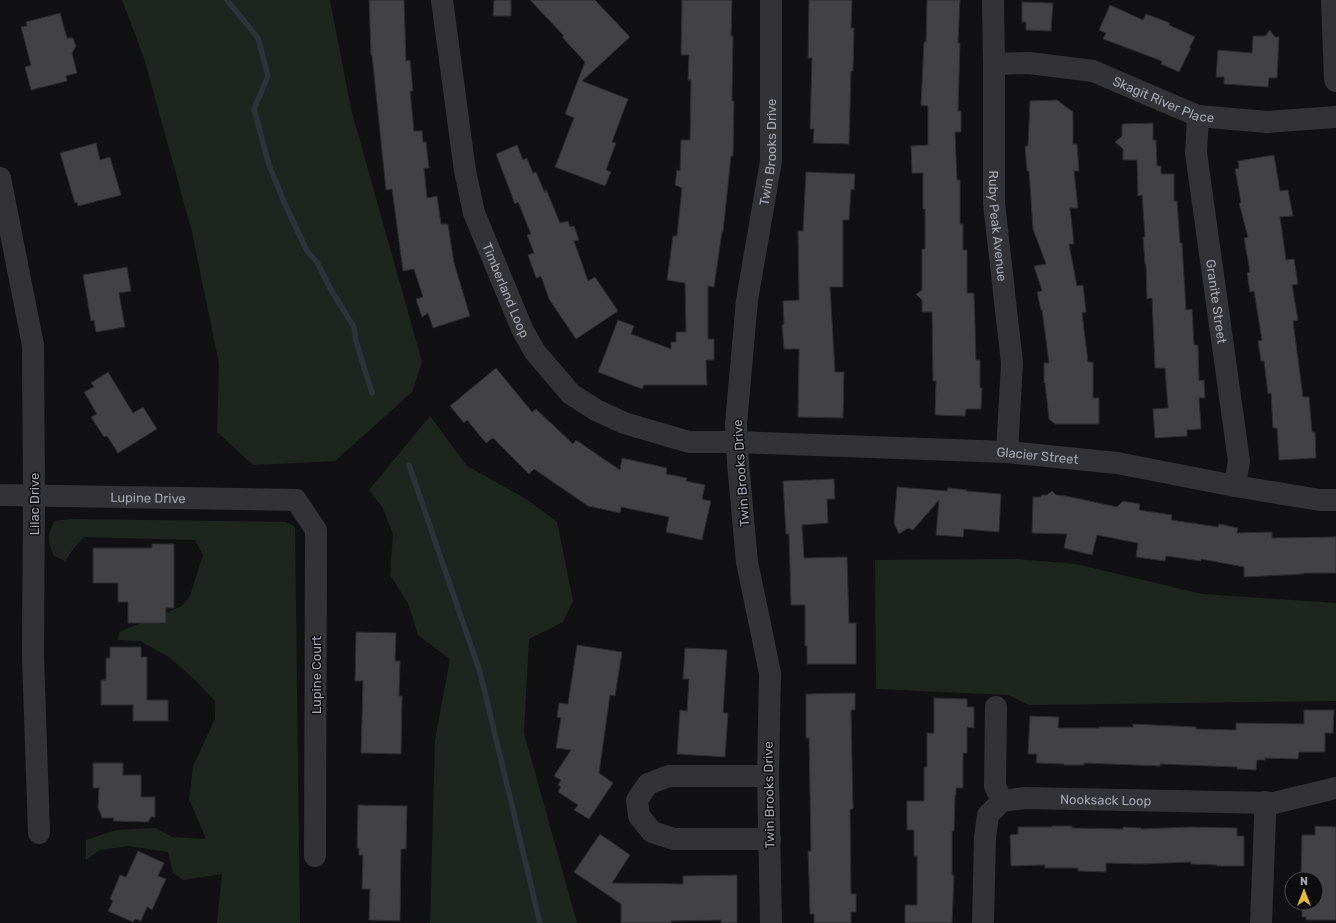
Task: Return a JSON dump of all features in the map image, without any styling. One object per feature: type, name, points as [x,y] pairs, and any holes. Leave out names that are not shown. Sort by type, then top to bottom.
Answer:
[{"type":"street","name":"Timberland Loop","points":[[442,0],[465,171],[474,213],[523,331],[535,352],[571,394],[596,410],[624,423],[689,442],[737,442]]},
{"type":"street","name":"Twin Brooks Drive","points":[[770,923],[768,776],[770,673],[748,562],[738,463],[736,424],[748,300],[771,161],[771,0]]},
{"type":"street","name":"Ruby Peak Avenue","points":[[993,0],[994,203],[1012,363],[1007,452]]},
{"type":"street","points":[[1332,0],[1336,81]]},
{"type":"street","name":"Skagit River Place","points":[[994,64],[1029,63],[1093,70],[1198,116],[1267,122],[1336,117]]},
{"type":"street","name":"Granite Street","points":[[1198,116],[1196,153],[1239,461],[1235,486]]},
{"type":"street","name":"Lilac Drive","points":[[0,178],[33,345],[33,656],[39,833]]},
{"type":"street","name":"Glacier Street","points":[[737,442],[1007,452],[1117,464],[1320,500],[1336,500]]},
{"type":"street","name":"Lupine Drive","points":[[0,495],[296,500]]},
{"type":"street","name":"Lupine Court","points":[[296,500],[316,530],[314,856]]},
{"type":"street","points":[[983,923],[985,837],[988,815],[1002,800],[995,786],[996,707]]},
{"type":"street","points":[[768,776],[669,776],[648,784],[637,800],[639,816],[652,832],[674,839],[770,839]]},
{"type":"street","name":"Nooksack Loop","points":[[1002,800],[1025,798],[1274,803],[1336,788]]},
{"type":"street","points":[[1261,923],[1265,802]]},
{"type":"shaded area","points":[[122,0],[330,0],[351,109],[422,362],[412,392],[335,461],[253,465],[217,432],[219,364],[192,232],[144,58]]},
{"type":"shaded area","points":[[430,416],[467,466],[526,499],[557,522],[573,601],[563,622],[529,639],[524,733],[577,923],[430,923],[435,740],[450,659],[418,635],[408,603],[390,575],[393,534],[383,508],[369,490]]},
{"type":"shaded area","points":[[69,519],[286,522],[295,527],[300,923],[217,923],[222,874],[183,880],[173,873],[168,852],[128,846],[100,850],[86,860],[86,840],[116,830],[156,828],[172,837],[206,839],[189,799],[193,766],[215,719],[215,701],[194,679],[169,657],[140,641],[118,640],[119,632],[182,606],[190,596],[203,555],[195,540],[84,537],[65,561],[54,556],[49,542],[49,535],[55,521]]},
{"type":"shaded area","points":[[1016,559],[1076,564],[1202,594],[1336,603],[1336,701],[1029,705],[1008,695],[876,689],[875,560]]},
{"type":"building","points":[[369,0],[404,0],[406,61],[410,60],[413,91],[410,91],[414,131],[422,131],[423,142],[426,142],[429,168],[424,168],[427,198],[437,196],[441,224],[448,224],[454,263],[470,316],[433,328],[428,313],[422,317],[416,299],[423,297],[414,269],[403,271],[392,189],[386,190],[371,55]]},
{"type":"building","points":[[494,0],[511,0],[511,16],[493,16]]},
{"type":"building","points":[[530,0],[595,0],[630,37],[582,81],[628,99],[612,142],[616,143],[606,170],[611,172],[605,186],[555,167],[574,118],[565,114],[585,62],[562,37],[564,36]]},
{"type":"building","points":[[682,0],[732,0],[732,101],[734,101],[733,156],[731,156],[723,232],[714,287],[708,286],[708,339],[714,339],[714,360],[706,360],[707,385],[644,385],[642,389],[598,372],[618,320],[634,326],[631,334],[671,349],[671,342],[676,342],[676,332],[686,332],[685,283],[667,280],[673,236],[677,236],[682,188],[675,185],[677,170],[680,171],[681,140],[690,140],[691,80],[688,80],[689,55],[681,55]]},
{"type":"building","points":[[809,0],[852,0],[851,28],[854,28],[849,144],[813,143],[814,129],[810,129],[812,58],[808,58]]},
{"type":"building","points":[[927,0],[960,0],[958,43],[960,43],[958,111],[961,111],[961,132],[955,132],[957,180],[960,180],[960,224],[963,224],[963,250],[967,250],[967,293],[974,293],[976,360],[980,360],[980,388],[982,388],[981,409],[966,409],[965,416],[935,415],[936,381],[933,381],[932,312],[922,312],[922,300],[916,294],[922,290],[922,249],[925,249],[925,209],[923,209],[923,173],[912,173],[911,146],[928,145],[928,106],[921,105],[924,42],[926,42]]},
{"type":"building","points":[[1022,2],[1053,3],[1051,31],[1026,30],[1026,22],[1022,22]]},
{"type":"building","points":[[1110,5],[1143,20],[1146,14],[1170,23],[1169,25],[1195,37],[1179,72],[1161,64],[1162,61],[1103,39],[1106,33],[1099,30]]},
{"type":"building","points":[[60,13],[67,38],[73,38],[76,46],[72,53],[77,73],[66,76],[67,81],[31,90],[25,67],[31,65],[21,27],[27,26],[26,22]]},
{"type":"building","points":[[1270,30],[1275,37],[1279,37],[1277,78],[1269,78],[1268,87],[1224,84],[1224,77],[1216,77],[1218,50],[1252,53],[1253,36],[1265,36]]},
{"type":"building","points":[[1057,100],[1073,112],[1073,144],[1077,144],[1079,171],[1074,171],[1078,208],[1070,208],[1074,244],[1069,244],[1077,286],[1083,285],[1086,312],[1082,313],[1088,362],[1093,362],[1093,398],[1099,398],[1099,424],[1055,424],[1049,419],[1044,383],[1044,363],[1049,363],[1042,310],[1037,292],[1042,291],[1034,266],[1046,264],[1033,229],[1029,171],[1027,171],[1025,146],[1028,146],[1030,101]]},
{"type":"building","points":[[1153,123],[1153,140],[1156,140],[1157,166],[1161,166],[1161,174],[1174,174],[1174,201],[1177,201],[1180,243],[1182,243],[1186,310],[1192,309],[1194,345],[1198,345],[1199,381],[1204,380],[1205,398],[1199,398],[1201,429],[1187,430],[1187,436],[1155,438],[1153,409],[1168,408],[1165,368],[1155,368],[1152,298],[1147,299],[1142,195],[1138,196],[1137,160],[1123,160],[1123,149],[1115,142],[1122,136],[1122,124]]},
{"type":"building","points":[[96,143],[100,160],[110,157],[121,195],[78,206],[77,202],[75,203],[60,153]]},
{"type":"building","points":[[517,145],[523,160],[527,158],[533,173],[536,172],[545,193],[546,189],[560,223],[568,221],[570,227],[574,226],[579,240],[574,241],[588,281],[595,277],[618,311],[576,339],[549,299],[541,276],[536,278],[528,255],[534,253],[527,235],[531,234],[518,202],[515,204],[496,154]]},
{"type":"building","points":[[1274,155],[1280,191],[1288,190],[1293,216],[1280,217],[1286,260],[1294,259],[1298,284],[1292,285],[1298,320],[1293,321],[1303,397],[1309,397],[1312,432],[1315,432],[1316,458],[1279,460],[1277,428],[1273,428],[1271,393],[1268,394],[1264,361],[1261,361],[1258,341],[1262,340],[1254,291],[1250,292],[1247,273],[1250,272],[1244,238],[1248,237],[1239,203],[1241,203],[1235,169],[1239,168],[1238,161]]},
{"type":"building","points":[[806,172],[855,174],[854,190],[851,189],[849,220],[843,220],[843,287],[830,287],[835,372],[844,372],[843,418],[798,417],[799,349],[784,349],[782,325],[784,324],[783,301],[799,300],[798,231],[803,231]]},
{"type":"building","points":[[127,267],[131,291],[119,293],[125,327],[96,332],[94,320],[91,321],[83,275]]},
{"type":"building","points":[[496,368],[532,412],[536,409],[573,444],[576,440],[620,470],[622,458],[667,468],[666,474],[687,478],[686,481],[705,485],[702,499],[711,501],[702,540],[666,532],[669,517],[621,507],[620,513],[588,506],[534,469],[529,474],[493,438],[486,443],[467,420],[464,423],[450,406]]},
{"type":"building","points":[[108,372],[133,413],[143,407],[157,429],[118,453],[107,436],[104,437],[91,417],[97,414],[84,392],[94,387],[91,383]]},
{"type":"building","points":[[834,479],[835,499],[827,499],[828,523],[802,525],[804,558],[847,557],[849,623],[856,623],[856,664],[807,664],[807,646],[805,646],[805,605],[791,605],[789,534],[786,534],[783,481]]},
{"type":"building","points":[[897,487],[947,491],[948,488],[1001,494],[999,532],[964,529],[963,537],[936,535],[939,500],[913,530],[908,528],[899,534],[894,523]]},
{"type":"building","points":[[1052,491],[1056,495],[1117,507],[1123,501],[1140,504],[1139,510],[1172,515],[1171,520],[1218,527],[1219,524],[1238,528],[1237,533],[1272,532],[1272,538],[1336,537],[1336,573],[1304,573],[1244,577],[1244,567],[1201,559],[1201,561],[1166,556],[1165,561],[1136,557],[1138,543],[1097,535],[1092,555],[1064,548],[1067,534],[1032,533],[1033,497],[1041,497],[1041,495],[1047,495]]},
{"type":"building","points":[[152,544],[174,544],[174,608],[166,608],[166,623],[128,623],[128,602],[118,602],[118,583],[93,583],[93,548],[152,548]]},
{"type":"building","points":[[356,632],[396,633],[395,661],[400,661],[399,696],[402,696],[401,754],[361,753],[363,681],[355,681]]},
{"type":"building","points":[[577,645],[622,652],[615,696],[610,695],[599,773],[613,783],[589,819],[574,810],[578,805],[558,792],[561,787],[558,785],[561,780],[554,776],[571,750],[556,748],[561,718],[557,717],[559,703],[568,704]]},
{"type":"building","points":[[110,647],[141,647],[141,657],[147,657],[147,700],[168,700],[168,721],[133,721],[133,705],[101,705],[101,680],[106,680],[106,658],[110,658]]},
{"type":"building","points":[[685,648],[727,650],[723,713],[728,713],[725,757],[677,754],[680,710],[687,711],[689,679],[683,679]]},
{"type":"building","points":[[855,693],[855,710],[851,710],[853,809],[850,809],[851,894],[856,894],[856,912],[851,912],[851,923],[814,923],[814,914],[810,914],[808,851],[811,851],[809,738],[806,738],[806,694]]},
{"type":"building","points":[[934,698],[967,699],[967,707],[974,707],[974,728],[967,727],[967,753],[963,753],[963,788],[956,788],[955,795],[954,831],[952,831],[952,875],[954,875],[952,923],[905,923],[905,905],[917,905],[917,856],[914,856],[914,830],[907,830],[907,801],[924,801],[924,767],[927,767],[927,733],[934,733]]},
{"type":"building","points":[[1304,710],[1334,710],[1333,733],[1325,733],[1325,752],[1299,752],[1298,759],[1265,758],[1265,760],[1257,760],[1256,770],[1237,769],[1237,767],[1160,764],[1160,766],[1084,763],[1084,765],[1064,765],[1036,763],[1037,754],[1028,754],[1030,716],[1059,717],[1058,728],[1133,727],[1133,724],[1196,727],[1196,729],[1236,730],[1236,723],[1304,724]]},
{"type":"building","points":[[93,763],[123,763],[123,775],[141,775],[141,797],[155,797],[155,817],[151,817],[148,822],[113,821],[114,818],[102,818],[98,807],[99,788],[93,788]]},
{"type":"building","points":[[358,805],[407,806],[406,849],[401,849],[400,921],[369,920],[370,889],[362,889],[363,855],[359,855],[359,848],[357,848]]},
{"type":"building","points":[[1052,826],[1123,829],[1123,827],[1141,829],[1190,827],[1237,828],[1237,836],[1244,836],[1244,866],[1217,866],[1191,864],[1191,862],[1140,864],[1106,863],[1106,872],[1078,871],[1078,868],[1045,868],[1045,865],[1011,866],[1010,835],[1018,834],[1018,827]]},
{"type":"building","points":[[1315,826],[1336,827],[1336,920],[1306,920],[1306,917],[1302,917],[1302,911],[1324,911],[1324,871],[1301,871],[1302,835],[1315,835]]},
{"type":"building","points":[[600,834],[630,855],[612,883],[683,884],[683,876],[737,875],[737,923],[721,923],[721,920],[671,921],[671,923],[621,923],[621,904],[574,872]]},
{"type":"building","points":[[138,851],[164,863],[158,876],[166,879],[152,910],[147,907],[141,921],[135,919],[133,922],[108,911],[113,901],[110,899],[120,875],[126,877]]},
{"type":"waterway","points":[[227,0],[258,38],[268,76],[254,109],[269,165],[284,202],[307,251],[317,262],[331,290],[354,327],[356,341],[372,393]]},
{"type":"waterway","points":[[409,465],[480,672],[540,923]]}]
